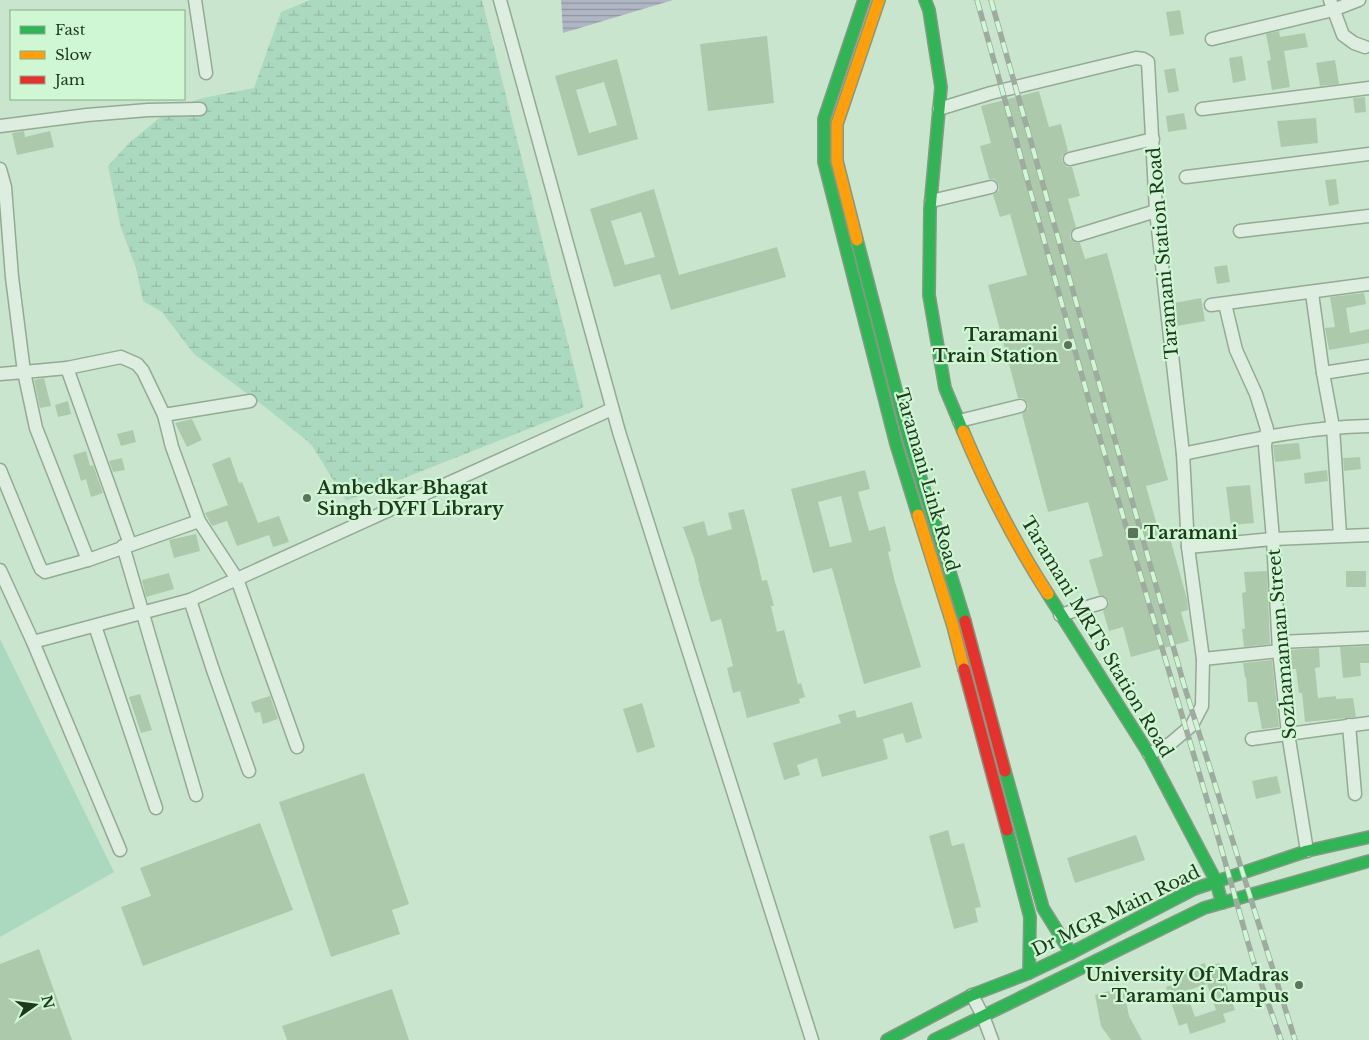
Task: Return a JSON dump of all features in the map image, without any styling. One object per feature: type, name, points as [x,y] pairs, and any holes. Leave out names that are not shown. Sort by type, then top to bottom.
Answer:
[{"type":"street","points":[[194,0],[206,73]]},
{"type":"street","points":[[500,0],[612,409],[812,1040]]},
{"type":"street","name":"Taramani Link Road","points":[[864,0],[824,119],[824,162],[896,444],[953,626],[1030,918],[1029,973]]},
{"type":"street","name":"Taramani Link Road","points":[[879,0],[837,124],[837,161],[909,440],[965,622],[1043,908],[1071,953]]},
{"type":"street","name":"Taramani MRTS Station Road","points":[[925,0],[929,10],[941,87],[931,201],[929,295],[945,388],[983,479],[1033,571],[1149,754],[1216,881],[1222,904]]},
{"type":"street","points":[[1212,39],[1332,5],[1359,0]]},
{"type":"street","points":[[1332,5],[1343,35],[1368,50]]},
{"type":"street","name":"Taramani Station Road","points":[[939,109],[991,93],[1136,58],[1148,62],[1156,211],[1183,454],[1188,547],[1203,659],[1202,706],[1192,725],[1171,743],[1149,754]]},
{"type":"street","points":[[1202,109],[1369,88]]},
{"type":"street","points":[[0,126],[96,114],[200,109]]},
{"type":"street","points":[[1070,159],[1153,139]]},
{"type":"street","points":[[1186,177],[1369,154]]},
{"type":"street","points":[[0,169],[5,187],[6,277],[36,428],[88,560]]},
{"type":"street","points":[[931,201],[991,186]]},
{"type":"street","points":[[1078,235],[1156,211]]},
{"type":"street","points":[[1240,231],[1369,216]]},
{"type":"street","points":[[1211,305],[1369,284]]},
{"type":"street","points":[[1312,293],[1323,373],[1333,427],[1340,535]]},
{"type":"street","name":"Sozhamannan Street","points":[[1225,304],[1236,350],[1262,409],[1267,429],[1264,446],[1274,539],[1279,646],[1288,733],[1307,851]]},
{"type":"street","points":[[0,374],[66,368],[121,357],[129,359],[144,371],[164,416],[172,447],[199,520],[237,579],[297,747]]},
{"type":"street","points":[[1323,373],[1369,366]]},
{"type":"street","points":[[66,368],[127,545],[143,612],[196,795]]},
{"type":"street","points":[[164,416],[250,401]]},
{"type":"street","points":[[959,421],[1020,406]]},
{"type":"street","points":[[33,642],[190,600],[612,409]]},
{"type":"street","points":[[1183,454],[1266,436],[1333,427],[1369,426]]},
{"type":"street","points":[[0,470],[41,569],[45,572],[88,560],[199,520]]},
{"type":"street","points":[[1188,547],[1274,539],[1369,535]]},
{"type":"street","points":[[0,570],[33,642],[120,850]]},
{"type":"street","points":[[190,600],[249,771]]},
{"type":"street","points":[[1060,615],[1101,604]]},
{"type":"street","points":[[95,626],[156,808]]},
{"type":"street","points":[[1203,659],[1279,646],[1369,638]]},
{"type":"street","points":[[1252,739],[1369,723]]},
{"type":"street","points":[[1349,725],[1355,794]]},
{"type":"street","name":"Dr MGR Main Road","points":[[887,1040],[972,994],[1029,973],[1194,889],[1307,851],[1369,837]]},
{"type":"street","name":"Dr MGR Main Road","points":[[934,1040],[1204,908],[1369,861]]},
{"type":"street","points":[[972,994],[992,1040]]},
{"type":"green space","points":[[310,0],[482,0],[584,407],[346,501],[311,444],[194,354],[162,312],[143,301],[136,268],[121,228],[108,166],[129,143],[169,110],[203,98],[254,88],[281,12]]},
{"type":"green space","points":[[0,639],[114,872],[0,937]]},
{"type":"water","points":[[561,0],[673,0],[563,33]]},
{"type":"building","points":[[1180,10],[1184,34],[1170,36],[1166,12]]},
{"type":"building","points":[[1279,31],[1280,37],[1305,33],[1308,47],[1284,51],[1290,87],[1272,90],[1267,61],[1271,60],[1266,34]]},
{"type":"building","points":[[767,36],[774,103],[708,111],[700,44]]},
{"type":"building","points":[[1242,56],[1246,80],[1233,83],[1229,58]]},
{"type":"building","points":[[617,59],[638,139],[578,156],[555,76]],"holes":[[[604,82],[617,125],[589,133],[576,90]]]},
{"type":"building","points":[[1335,60],[1339,84],[1320,86],[1316,63]]},
{"type":"building","points":[[1175,68],[1179,91],[1168,93],[1164,70]]},
{"type":"building","name":"Taramani Train Station","points":[[1039,91],[1049,127],[1061,124],[1068,151],[1062,156],[1062,161],[1067,167],[1072,167],[1080,196],[1068,199],[1076,227],[1070,233],[1070,238],[1076,243],[1080,243],[1085,259],[1107,253],[1168,480],[1146,486],[1161,540],[1170,538],[1187,599],[1188,610],[1181,612],[1189,641],[1131,657],[1123,627],[1109,631],[1103,611],[1107,608],[1109,601],[1106,597],[1099,595],[1089,560],[1103,556],[1088,502],[1048,512],[1022,414],[1028,409],[1028,404],[1023,398],[1018,398],[988,285],[1027,275],[1010,214],[1000,217],[993,195],[999,190],[999,185],[994,179],[989,179],[980,146],[991,143],[981,106]]},
{"type":"building","points":[[1365,97],[1366,112],[1355,113],[1353,98]]},
{"type":"building","points":[[1184,113],[1187,129],[1168,132],[1166,116]]},
{"type":"building","points":[[1316,118],[1318,143],[1281,147],[1277,121]]},
{"type":"building","points":[[24,131],[25,137],[50,131],[54,147],[17,155],[12,133]]},
{"type":"building","points":[[1336,179],[1339,204],[1329,206],[1325,180]]},
{"type":"building","points":[[654,189],[679,275],[777,247],[786,277],[671,310],[660,274],[614,287],[590,209]],"holes":[[[641,212],[655,257],[625,265],[611,221]]]},
{"type":"building","points":[[1227,265],[1230,282],[1217,284],[1214,267]]},
{"type":"building","points":[[1364,293],[1366,304],[1346,308],[1350,333],[1369,329],[1369,343],[1329,350],[1325,328],[1335,327],[1330,297]]},
{"type":"building","points":[[1201,298],[1205,321],[1177,326],[1174,303]]},
{"type":"building","points":[[44,378],[51,406],[40,408],[34,380]]},
{"type":"building","points":[[68,401],[71,414],[58,417],[55,405]]},
{"type":"building","points":[[192,419],[202,440],[187,447],[175,423]]},
{"type":"building","points":[[133,430],[136,442],[121,446],[117,434]]},
{"type":"building","points":[[1299,443],[1301,459],[1275,462],[1273,445]]},
{"type":"building","points":[[86,451],[90,466],[93,465],[103,493],[91,497],[86,479],[81,481],[73,455]]},
{"type":"building","points":[[230,457],[239,483],[242,482],[258,523],[279,516],[289,542],[273,547],[269,535],[237,546],[227,521],[212,526],[205,513],[228,505],[212,464]]},
{"type":"building","points":[[1360,457],[1361,469],[1344,471],[1343,458]]},
{"type":"building","points":[[122,458],[125,470],[113,472],[109,461]]},
{"type":"building","points":[[865,470],[870,489],[858,492],[869,531],[885,526],[891,551],[888,552],[895,582],[921,667],[864,684],[832,568],[813,573],[791,489]],"holes":[[[841,496],[852,542],[830,547],[818,502]]]},
{"type":"building","points":[[1327,470],[1328,481],[1305,484],[1304,473]]},
{"type":"building","points":[[1250,485],[1254,523],[1231,525],[1226,487]]},
{"type":"building","points":[[744,509],[762,581],[767,580],[774,606],[771,606],[777,632],[784,630],[798,684],[801,683],[805,697],[799,699],[800,703],[747,718],[740,691],[733,693],[727,668],[733,666],[721,619],[711,622],[694,558],[683,527],[704,521],[708,536],[732,529],[728,513]]},
{"type":"building","points":[[196,534],[200,551],[174,558],[169,540]]},
{"type":"building","points":[[1267,571],[1270,644],[1244,647],[1242,629],[1245,629],[1242,593],[1246,592],[1244,572]]},
{"type":"building","points":[[1346,571],[1366,571],[1366,587],[1346,587]]},
{"type":"building","points":[[169,573],[174,589],[146,597],[142,580]]},
{"type":"building","points":[[1369,646],[1369,663],[1360,663],[1361,676],[1343,678],[1340,647]]},
{"type":"building","points":[[1319,648],[1320,667],[1315,668],[1318,698],[1336,696],[1336,699],[1353,698],[1356,717],[1305,722],[1302,693],[1299,693],[1296,669],[1289,669],[1287,650]]},
{"type":"building","points":[[1272,660],[1279,727],[1262,729],[1257,702],[1248,702],[1243,663]]},
{"type":"building","points":[[140,694],[152,730],[141,733],[129,697]]},
{"type":"building","points":[[270,696],[278,719],[263,724],[260,712],[255,713],[251,702]]},
{"type":"building","points":[[912,702],[922,738],[906,743],[903,733],[883,739],[888,759],[822,777],[817,758],[797,765],[800,775],[784,780],[773,743],[841,723],[838,715],[855,710],[857,718]]},
{"type":"building","points":[[642,703],[655,747],[637,753],[623,709]]},
{"type":"building","points":[[364,773],[409,904],[392,910],[400,934],[331,957],[279,802]]},
{"type":"building","points":[[1277,776],[1281,793],[1256,799],[1252,781]]},
{"type":"building","points":[[260,823],[293,910],[143,966],[121,907],[151,896],[140,868]]},
{"type":"building","points":[[948,830],[952,846],[964,843],[981,907],[975,908],[978,922],[954,929],[929,836]]},
{"type":"building","points":[[1136,835],[1145,860],[1075,883],[1067,858]]},
{"type":"building","points":[[39,949],[72,1040],[0,1040],[0,964]]},
{"type":"building","points":[[1205,963],[1206,968],[1219,963],[1235,1010],[1223,1014],[1226,1022],[1190,1034],[1187,1023],[1179,1026],[1166,987],[1177,983],[1174,974]],"holes":[[[1207,984],[1216,1010],[1195,1017],[1186,991]]]},
{"type":"building","points":[[1123,987],[1129,1016],[1142,1040],[1111,1040],[1101,1026],[1095,995]]},
{"type":"building","points":[[392,989],[409,1040],[287,1040],[282,1026]]},
{"type":"railway","points":[[977,0],[1091,408],[1253,960],[1281,1040]]},
{"type":"railway","points":[[991,0],[1184,685],[1295,1040]]},
{"type":"traffic: fast","points":[[864,0],[824,119],[824,162],[896,444],[918,515]]},
{"type":"traffic: fast","points":[[925,0],[929,10],[941,87],[930,209],[929,295],[945,388],[963,431]]},
{"type":"traffic: fast","points":[[857,240],[909,440],[965,621]]},
{"type":"traffic: fast","points":[[1048,594],[1149,754],[1216,881],[1222,903]]},
{"type":"traffic: fast","points":[[1005,771],[1043,908],[1071,953]]},
{"type":"traffic: fast","points":[[1007,830],[1030,917],[1029,973]]},
{"type":"traffic: fast","points":[[887,1040],[972,995],[1029,973],[1071,953],[1194,889],[1307,851],[1369,837]]},
{"type":"traffic: fast","points":[[934,1040],[1204,908],[1369,861]]},
{"type":"traffic: slow","points":[[857,240],[837,161],[837,124],[879,0]]},
{"type":"traffic: slow","points":[[963,431],[1002,515],[1048,594]]},
{"type":"traffic: slow","points":[[918,515],[953,626],[964,669]]},
{"type":"traffic: jam","points":[[965,621],[1005,771]]},
{"type":"traffic: jam","points":[[964,669],[1007,830]]},
{"type":"place","name":"Taramani Train Station","points":[[1068,345]]},
{"type":"place","name":"Ambedkar Bhagat Singh DYFI Library","points":[[307,498]]},
{"type":"place","name":"Taramani","points":[[1133,533]]},
{"type":"place","name":"University Of Madras - Taramani Campus","points":[[1299,985]]}]
